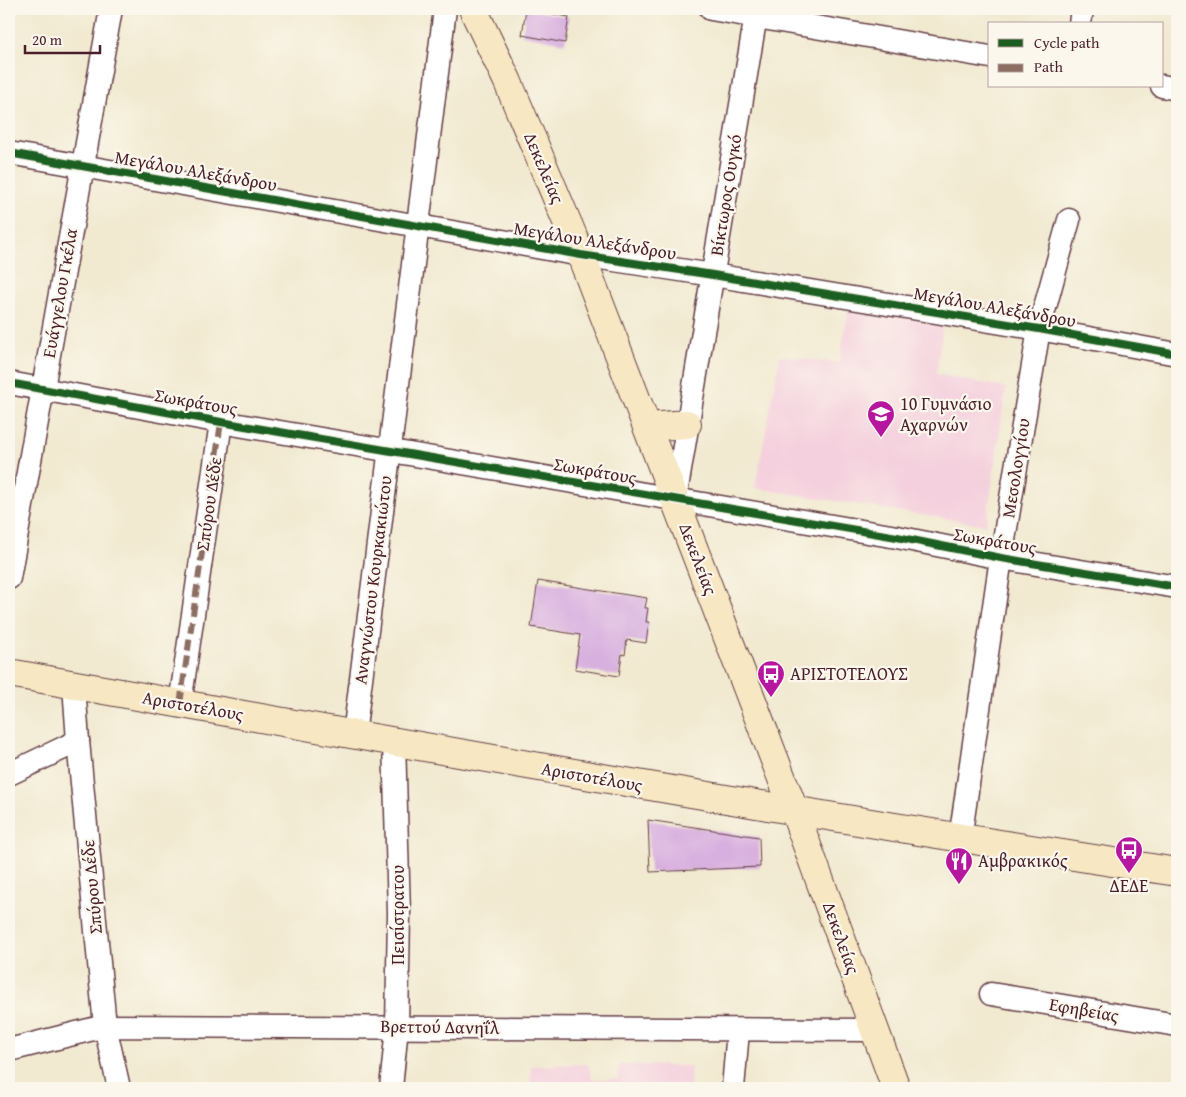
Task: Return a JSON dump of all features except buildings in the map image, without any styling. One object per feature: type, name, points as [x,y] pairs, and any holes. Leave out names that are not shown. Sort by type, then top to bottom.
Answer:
[{"type":"main road","name":"Δεκελείας","points":[[473,9],[507,80],[581,255],[794,810],[896,1088]]},
{"type":"main road","points":[[648,427],[687,424]]},
{"type":"main road","name":"Αριστοτέλους","points":[[9,673],[619,782],[960,839],[1177,872]]},
{"type":"street","name":"Ευάγγελου Γκέλα","points":[[9,578],[111,9]]},
{"type":"street","name":"Αναγνώστου Κουρκακιώτου","points":[[354,735],[445,9]]},
{"type":"street","points":[[712,9],[756,12],[988,57]]},
{"type":"street","points":[[1080,22],[1082,9]]},
{"type":"street","name":"Βίκτωρος Ουγκό","points":[[675,500],[756,12]]},
{"type":"street","points":[[1164,86],[1177,89]]},
{"type":"street","name":"Μεγάλου Αλεξάνδρου","points":[[9,153],[581,255],[1039,329],[1177,354]]},
{"type":"street","name":"Μεσολογγίου","points":[[960,839],[1001,558],[1039,329],[1069,220]]},
{"type":"street","name":"Σωκράτους","points":[[9,383],[221,422],[897,537],[1001,558],[1177,587]]},
{"type":"street","name":"Σπύρου Δέδε","points":[[180,704],[221,422]]},
{"type":"street","name":"Σπύρου Δέδε","points":[[74,685],[105,1026],[119,1088]]},
{"type":"street","points":[[9,774],[78,741]]},
{"type":"street","name":"Πεισίστρατου","points":[[391,1088],[397,1027],[399,913],[394,742]]},
{"type":"street","name":"Εφηβείας","points":[[991,994],[1177,1025]]},
{"type":"street","name":"Βρεττού Δανηΐλ","points":[[9,1050],[105,1026],[738,1031],[875,1030]]},
{"type":"street","points":[[733,1088],[738,1031]]},
{"type":"shaded area","name":"10 Γυμνάσιο Αχαρνών","points":[[849,307],[943,325],[936,374],[1006,388],[986,525],[755,488],[780,356],[839,363]]},
{"type":"shaded area","points":[[588,1064],[592,1080],[618,1079],[620,1065],[691,1066],[690,1088],[531,1088],[531,1066]]},
{"type":"marked path","points":[[180,704],[221,422]]},
{"type":"cycle path","points":[[9,153],[581,255],[1039,329],[1177,354]]},
{"type":"cycle path","points":[[9,383],[221,422],[897,537],[1001,558],[1177,587]]},
{"type":"place","name":"10 Γυμνάσιο Αχαρνών","points":[[881,438]]},
{"type":"place","name":"ΑΡΙΣΤΟΤΕΛΟΥΣ","points":[[771,698]]},
{"type":"place","name":"ΔΕΔΕ","points":[[1129,874]]},
{"type":"place","name":"Αμβρακικός","points":[[959,885]]}]
